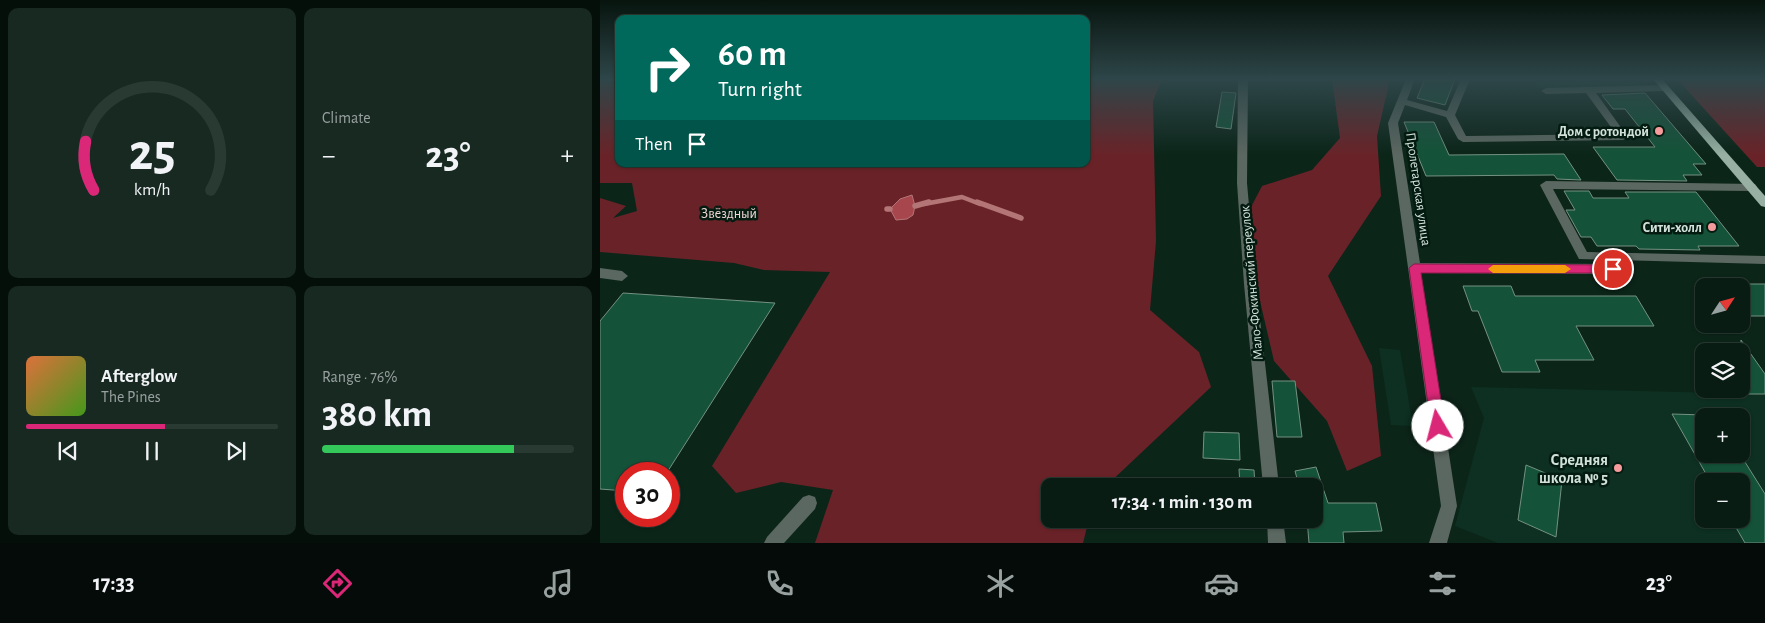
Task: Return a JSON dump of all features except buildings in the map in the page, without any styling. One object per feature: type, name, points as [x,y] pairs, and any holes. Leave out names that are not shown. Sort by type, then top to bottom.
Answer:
[{"type":"main road","points":[[1679,104],[1765,203]]},
{"type":"street","name":"Мало-Фокинский переулок","points":[[1244,104],[1242,183],[1250,284],[1270,478]]},
{"type":"street","name":"Пролетарская улица","points":[[1401,104],[1393,124],[1449,506],[1438,543]]},
{"type":"street","points":[[1414,104],[1450,114],[1463,139],[1623,138],[1599,104]]},
{"type":"street","points":[[1450,114],[1454,104]]},
{"type":"street","points":[[1751,187],[1546,185],[1583,256],[1765,260]]},
{"type":"street","points":[[1414,268],[1613,269]]},
{"type":"street","points":[[600,273],[622,276]]},
{"type":"street","points":[[773,543],[809,503]]},
{"type":"street","points":[[1276,528],[1277,543]]},
{"type":"shaded area","points":[[912,195],[915,206],[913,215],[907,219],[896,220],[890,209],[900,199]]},
{"type":"shaded area","points":[[1379,348],[1400,350],[1413,426],[1391,425]]},
{"type":"shaded area","name":"Средняя школа № 5","points":[[1471,387],[1695,392],[1695,398],[1750,398],[1750,394],[1765,394],[1765,543],[1498,543],[1455,526],[1484,418]]},
{"type":"green space","name":"Звёздный","points":[[600,104],[615,104],[615,167],[1090,167],[1090,104],[1153,104],[1156,241],[1150,310],[1199,352],[1211,387],[1114,478],[1041,478],[1041,528],[1087,528],[1083,543],[815,543],[833,490],[781,482],[736,493],[712,466],[830,272],[764,270],[734,263],[600,252],[600,198],[626,206],[613,218],[637,211],[632,183],[600,183]]},
{"type":"green space","points":[[1335,104],[1384,104],[1377,136],[1381,196],[1328,276],[1372,366],[1381,456],[1347,471],[1327,421],[1274,361],[1250,258],[1249,211],[1262,186],[1312,170],[1340,138]]},
{"type":"green space","points":[[1700,104],[1765,104],[1765,167],[1757,167]]},
{"type":"waterway","points":[[924,204],[962,197],[980,204]]},
{"type":"waterway","points":[[915,206],[929,202]]},
{"type":"waterway","points":[[977,202],[1021,218]]},
{"type":"slow traffic","points":[[1493,269],[1565,269]]},
{"type":"place","name":"Дом с ротондой","points":[[1659,131]]},
{"type":"place","name":"Сити-холл","points":[[1712,227]]},
{"type":"place","name":"Средняя школа № 5","points":[[1618,468]]},
{"type":"route","points":[[1438,426],[1414,268],[1613,269]]}]
